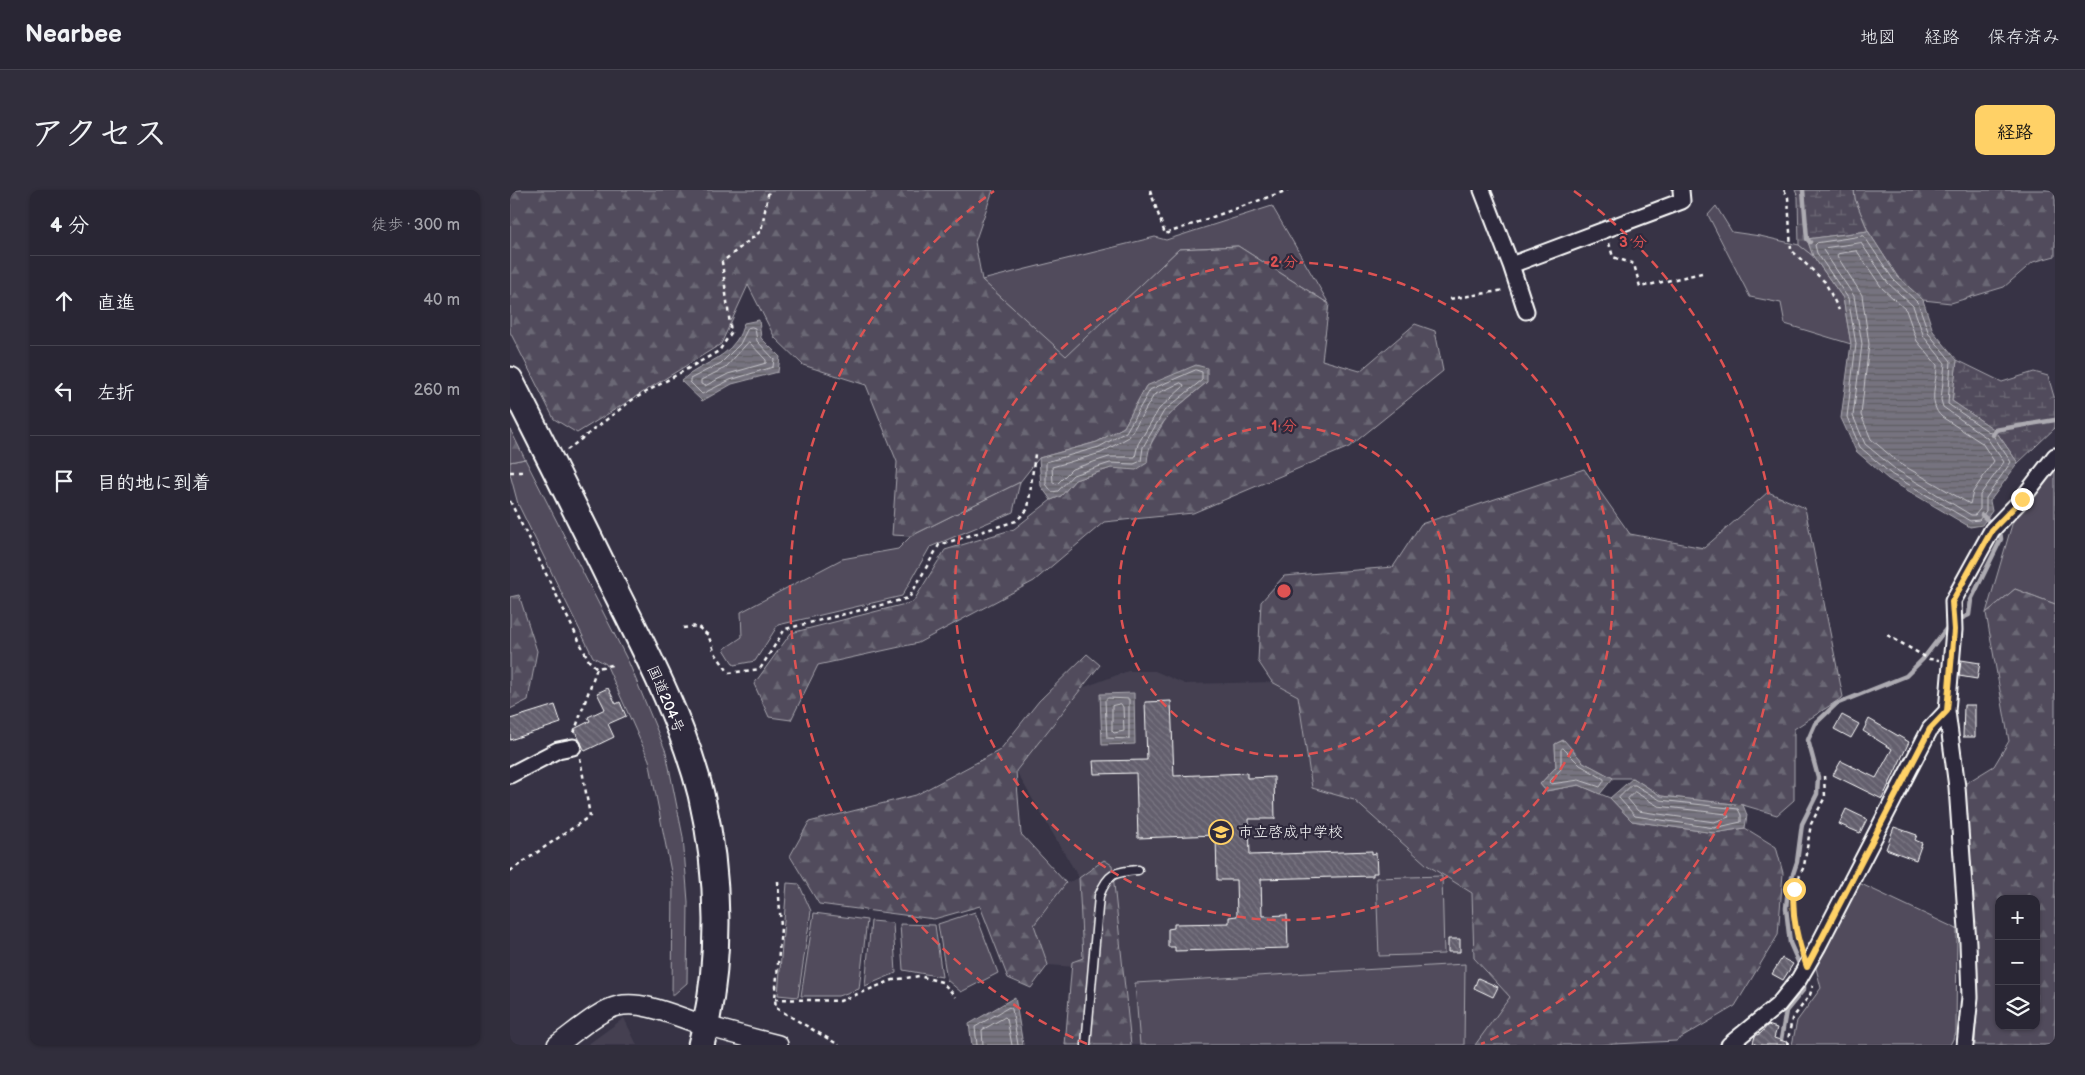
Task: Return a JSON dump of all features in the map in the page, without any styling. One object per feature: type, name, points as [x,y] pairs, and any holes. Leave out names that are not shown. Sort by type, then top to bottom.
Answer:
[{"type":"highway","name":"国道204号","points":[[510,380],[650,661],[687,750],[700,793],[709,834],[714,875],[715,918],[712,994],[703,1035]]},
{"type":"street","points":[[1482,190],[1511,265],[1526,311]]},
{"type":"street","points":[[1511,265],[1682,201],[1681,190]]},
{"type":"street","points":[[1965,1045],[1970,997],[1968,943],[1957,787],[1947,711],[1953,624],[1952,602],[1995,527],[2022,499],[2055,456]]},
{"type":"street","points":[[1729,1045],[1778,1004],[1803,973],[1930,729],[1947,711]]},
{"type":"street","points":[[510,775],[558,750],[573,747]]},
{"type":"street","points":[[557,1045],[602,1013],[617,1006],[630,1005],[656,1009],[703,1035],[778,1045]]},
{"type":"lane","points":[[1086,1045],[1099,896],[1105,880],[1116,872],[1138,870]]},
{"type":"path","points":[[564,452],[632,400],[719,351],[731,333],[722,262],[761,231],[769,190]]},
{"type":"path","points":[[1150,190],[1165,234],[1288,190]]},
{"type":"path","points":[[1784,190],[1788,197],[1791,250],[1825,282],[1839,310]]},
{"type":"path","points":[[1605,230],[1613,257],[1634,264],[1640,287],[1702,273]]},
{"type":"path","points":[[1450,299],[1504,290],[1517,284]]},
{"type":"path","points":[[683,628],[697,626],[708,635],[715,653],[729,673],[760,669],[785,629],[909,598],[939,545],[1016,521],[1028,509],[1035,454]]},
{"type":"path","points":[[510,472],[523,472]]},
{"type":"path","points":[[510,501],[589,661],[597,668]]},
{"type":"path","points":[[1887,635],[1929,659]]},
{"type":"path","points":[[597,668],[612,665]]},
{"type":"path","points":[[510,870],[590,816],[585,775],[579,753],[573,747],[574,731],[597,668]]},
{"type":"path","points":[[1787,1045],[1792,1019],[1810,995],[1814,984],[1803,973],[1793,902],[1794,889],[1804,866],[1811,824],[1825,797],[1824,776]]},
{"type":"path","points":[[778,880],[781,928],[775,999],[776,1008],[839,1045]]},
{"type":"path","points":[[775,999],[840,1001],[892,980],[919,976],[942,982],[956,997]]},
{"type":"shaded area","name":"市立啓成中学校","points":[[1128,671],[1155,671],[1185,684],[1272,682],[1298,696],[1312,787],[1354,800],[1427,865],[1472,893],[1474,958],[1511,997],[1475,1045],[1071,1045],[1076,967],[1048,965],[1034,925],[1066,883],[1079,878],[1016,771],[1082,688]]},
{"type":"shaded area","points":[[624,1018],[637,1045],[587,1045]]},
{"type":"green space","points":[[510,190],[993,190],[975,242],[982,280],[1066,356],[1179,249],[1238,246],[1329,304],[1322,360],[1360,371],[1415,324],[1435,331],[1443,371],[1349,447],[1193,513],[1104,522],[1034,581],[918,643],[818,665],[791,720],[769,717],[754,684],[791,633],[913,602],[945,550],[1014,529],[1051,500],[1061,496],[1075,480],[1111,468],[1148,449],[1168,415],[1207,382],[1146,386],[1124,427],[1097,442],[1039,458],[1020,482],[911,536],[892,535],[897,462],[866,385],[803,365],[775,338],[748,285],[721,344],[577,433],[554,419],[510,332]]},
{"type":"green space","points":[[1795,190],[1854,190],[1855,199],[1868,231],[1807,239],[1813,256],[1799,245],[1798,197]]},
{"type":"green space","points":[[1854,190],[2055,190],[2055,256],[2033,262],[2004,287],[1951,303],[1923,300],[1897,276],[1868,231],[1855,199]]},
{"type":"green space","points":[[1272,206],[1329,304],[1238,246],[1179,249],[1066,357],[982,280],[1155,237],[1166,240]]},
{"type":"green space","points":[[1716,206],[1732,232],[1799,245],[1813,256],[1843,298],[1851,344],[1785,324],[1781,303],[1750,297],[1708,215]]},
{"type":"green space","points":[[1957,360],[2002,382],[2034,372],[2048,376],[2055,400],[2055,428],[2018,463],[1995,430],[1952,401]]},
{"type":"green space","points":[[510,429],[525,459],[510,462]]},
{"type":"green space","points":[[525,459],[629,663],[666,752],[683,837],[688,902],[687,983],[672,996],[673,882],[649,760],[606,664],[593,657],[518,504],[510,474],[510,462]]},
{"type":"green space","points":[[2055,465],[2055,604],[2015,589],[1986,613],[2013,521]]},
{"type":"green space","points":[[1584,469],[1630,534],[1704,548],[1768,492],[1805,508],[1843,697],[1794,729],[1794,800],[1777,815],[1743,805],[1661,796],[1633,778],[1613,778],[1583,762],[1563,740],[1555,744],[1556,767],[1540,784],[1546,791],[1579,785],[1610,798],[1632,821],[1714,833],[1745,828],[1776,847],[1783,873],[1778,935],[1735,1006],[1676,1041],[1595,1045],[1475,1045],[1510,997],[1474,958],[1472,893],[1427,865],[1354,800],[1312,788],[1298,696],[1272,682],[1258,661],[1261,602],[1284,576],[1393,567],[1421,524]]},
{"type":"green space","points":[[1020,482],[1013,512],[930,547],[902,596],[778,625],[755,661],[734,665],[724,649],[742,637],[741,612],[842,559],[898,549],[911,536]]},
{"type":"green space","points":[[2015,589],[2055,604],[2055,1045],[1975,1045],[1977,993],[1963,785],[1994,766],[2009,741],[1986,613]]},
{"type":"green space","points":[[519,595],[537,651],[528,700],[510,709],[510,597]]},
{"type":"green space","points":[[1087,654],[1100,665],[1016,771],[1021,834],[1066,883],[1034,925],[1048,965],[1031,988],[1008,978],[980,906],[934,919],[819,904],[790,856],[809,822],[916,795],[1000,750],[1039,701]]},
{"type":"green space","points":[[1104,860],[1112,865],[1131,1045],[1065,1045],[1072,962],[1083,958],[1079,878]]},
{"type":"green space","points":[[1442,876],[1444,954],[1379,956],[1376,878]]},
{"type":"green space","points":[[787,883],[799,884],[811,911],[798,997],[778,995]]},
{"type":"green space","points":[[1859,883],[1957,929],[1956,1033],[1950,1045],[1792,1045],[1797,1021],[1821,988],[1816,968]]},
{"type":"green space","points":[[975,912],[998,973],[961,992],[947,980],[938,924]]},
{"type":"green space","points":[[814,913],[867,920],[859,989],[838,996],[801,996]]},
{"type":"green space","points":[[871,921],[893,923],[896,973],[865,986]]},
{"type":"green space","points":[[900,924],[935,925],[942,977],[903,970]]},
{"type":"green space","points":[[1465,964],[1464,1045],[1140,1045],[1135,983]]},
{"type":"water","points":[[1868,231],[1897,276],[1923,300],[1933,331],[1957,360],[1952,401],[1995,430],[2018,463],[1990,501],[1992,511],[1982,525],[1970,527],[1888,479],[1856,451],[1841,418],[1851,344],[1843,298],[1813,256],[1807,239]]},
{"type":"water","points":[[759,320],[761,338],[780,357],[778,372],[732,384],[702,401],[681,381],[730,348],[739,337],[744,323]]},
{"type":"water","points":[[1196,365],[1207,368],[1207,382],[1177,408],[1160,427],[1149,450],[1147,463],[1136,470],[1111,468],[1075,480],[1061,496],[1051,500],[1041,486],[1039,458],[1097,442],[1124,427],[1146,386]]},
{"type":"water","points":[[1134,693],[1135,744],[1102,745],[1100,694]]},
{"type":"water","points":[[1564,740],[1583,762],[1613,778],[1600,794],[1579,785],[1546,791],[1540,784],[1556,767],[1555,744]]},
{"type":"water","points":[[1633,778],[1661,796],[1743,805],[1747,815],[1745,828],[1714,833],[1632,821],[1610,798]]},
{"type":"water","points":[[1015,997],[1023,1045],[972,1045],[969,1024]]},
{"type":"building","points":[[1961,660],[1980,663],[1977,679],[1959,676]]},
{"type":"building","points":[[608,688],[616,704],[620,702],[626,716],[608,724],[614,737],[585,751],[574,729],[590,721],[588,717],[605,709],[597,693]]},
{"type":"building","points":[[1171,701],[1174,776],[1247,773],[1247,778],[1274,777],[1275,819],[1249,819],[1250,855],[1372,851],[1372,854],[1376,853],[1377,873],[1373,873],[1373,876],[1261,879],[1262,916],[1287,915],[1288,948],[1175,951],[1175,947],[1168,947],[1168,929],[1174,928],[1174,924],[1229,923],[1229,917],[1237,916],[1236,880],[1217,880],[1216,835],[1138,838],[1136,773],[1094,774],[1093,761],[1147,760],[1145,702]]},
{"type":"building","points":[[555,705],[561,723],[510,740],[510,719]]},
{"type":"building","points":[[1964,705],[1975,705],[1975,737],[1963,737]]},
{"type":"building","points":[[1842,715],[1859,724],[1851,738],[1834,729]]},
{"type":"building","points":[[1869,719],[1909,742],[1882,799],[1833,775],[1841,761],[1876,778],[1892,749],[1863,731]]},
{"type":"building","points":[[1846,809],[1867,819],[1860,833],[1839,824]]},
{"type":"building","points":[[1894,827],[1917,835],[1915,840],[1922,843],[1916,860],[1886,849]]},
{"type":"building","points":[[1448,939],[1460,939],[1460,952],[1448,952]]},
{"type":"building","points":[[1782,958],[1793,964],[1783,980],[1772,974]]},
{"type":"building","points":[[1478,978],[1498,987],[1493,997],[1474,988]]},
{"type":"building","points":[[1768,1025],[1777,1028],[1774,1038],[1789,1043],[1789,1045],[1757,1045],[1753,1043],[1755,1036],[1761,1033]]},
{"type":"waterway","points":[[1803,190],[1807,239],[1810,242]]},
{"type":"waterway","points":[[1993,435],[1995,430],[2055,420]]},
{"type":"waterway","points":[[1956,621],[1969,615],[1971,600],[2001,539],[2000,531],[1982,515]]},
{"type":"waterway","points":[[1801,968],[1790,943],[1786,908],[1788,889],[1797,862],[1802,824],[1817,794],[1818,777],[1808,740],[1815,724],[1836,704],[1906,676],[1923,659],[1949,625]]},
{"type":"waterway","points":[[1780,1045],[1786,1011],[1804,989],[1804,978]]},
{"type":"place","name":"市立啓成中学校","points":[[1221,832]]},
{"type":"route","points":[[1794,889],[1793,902],[1797,938],[1807,967],[1901,782],[1930,729],[1947,711],[1947,687],[1954,630],[1952,602],[1992,530],[2022,499]]}]
